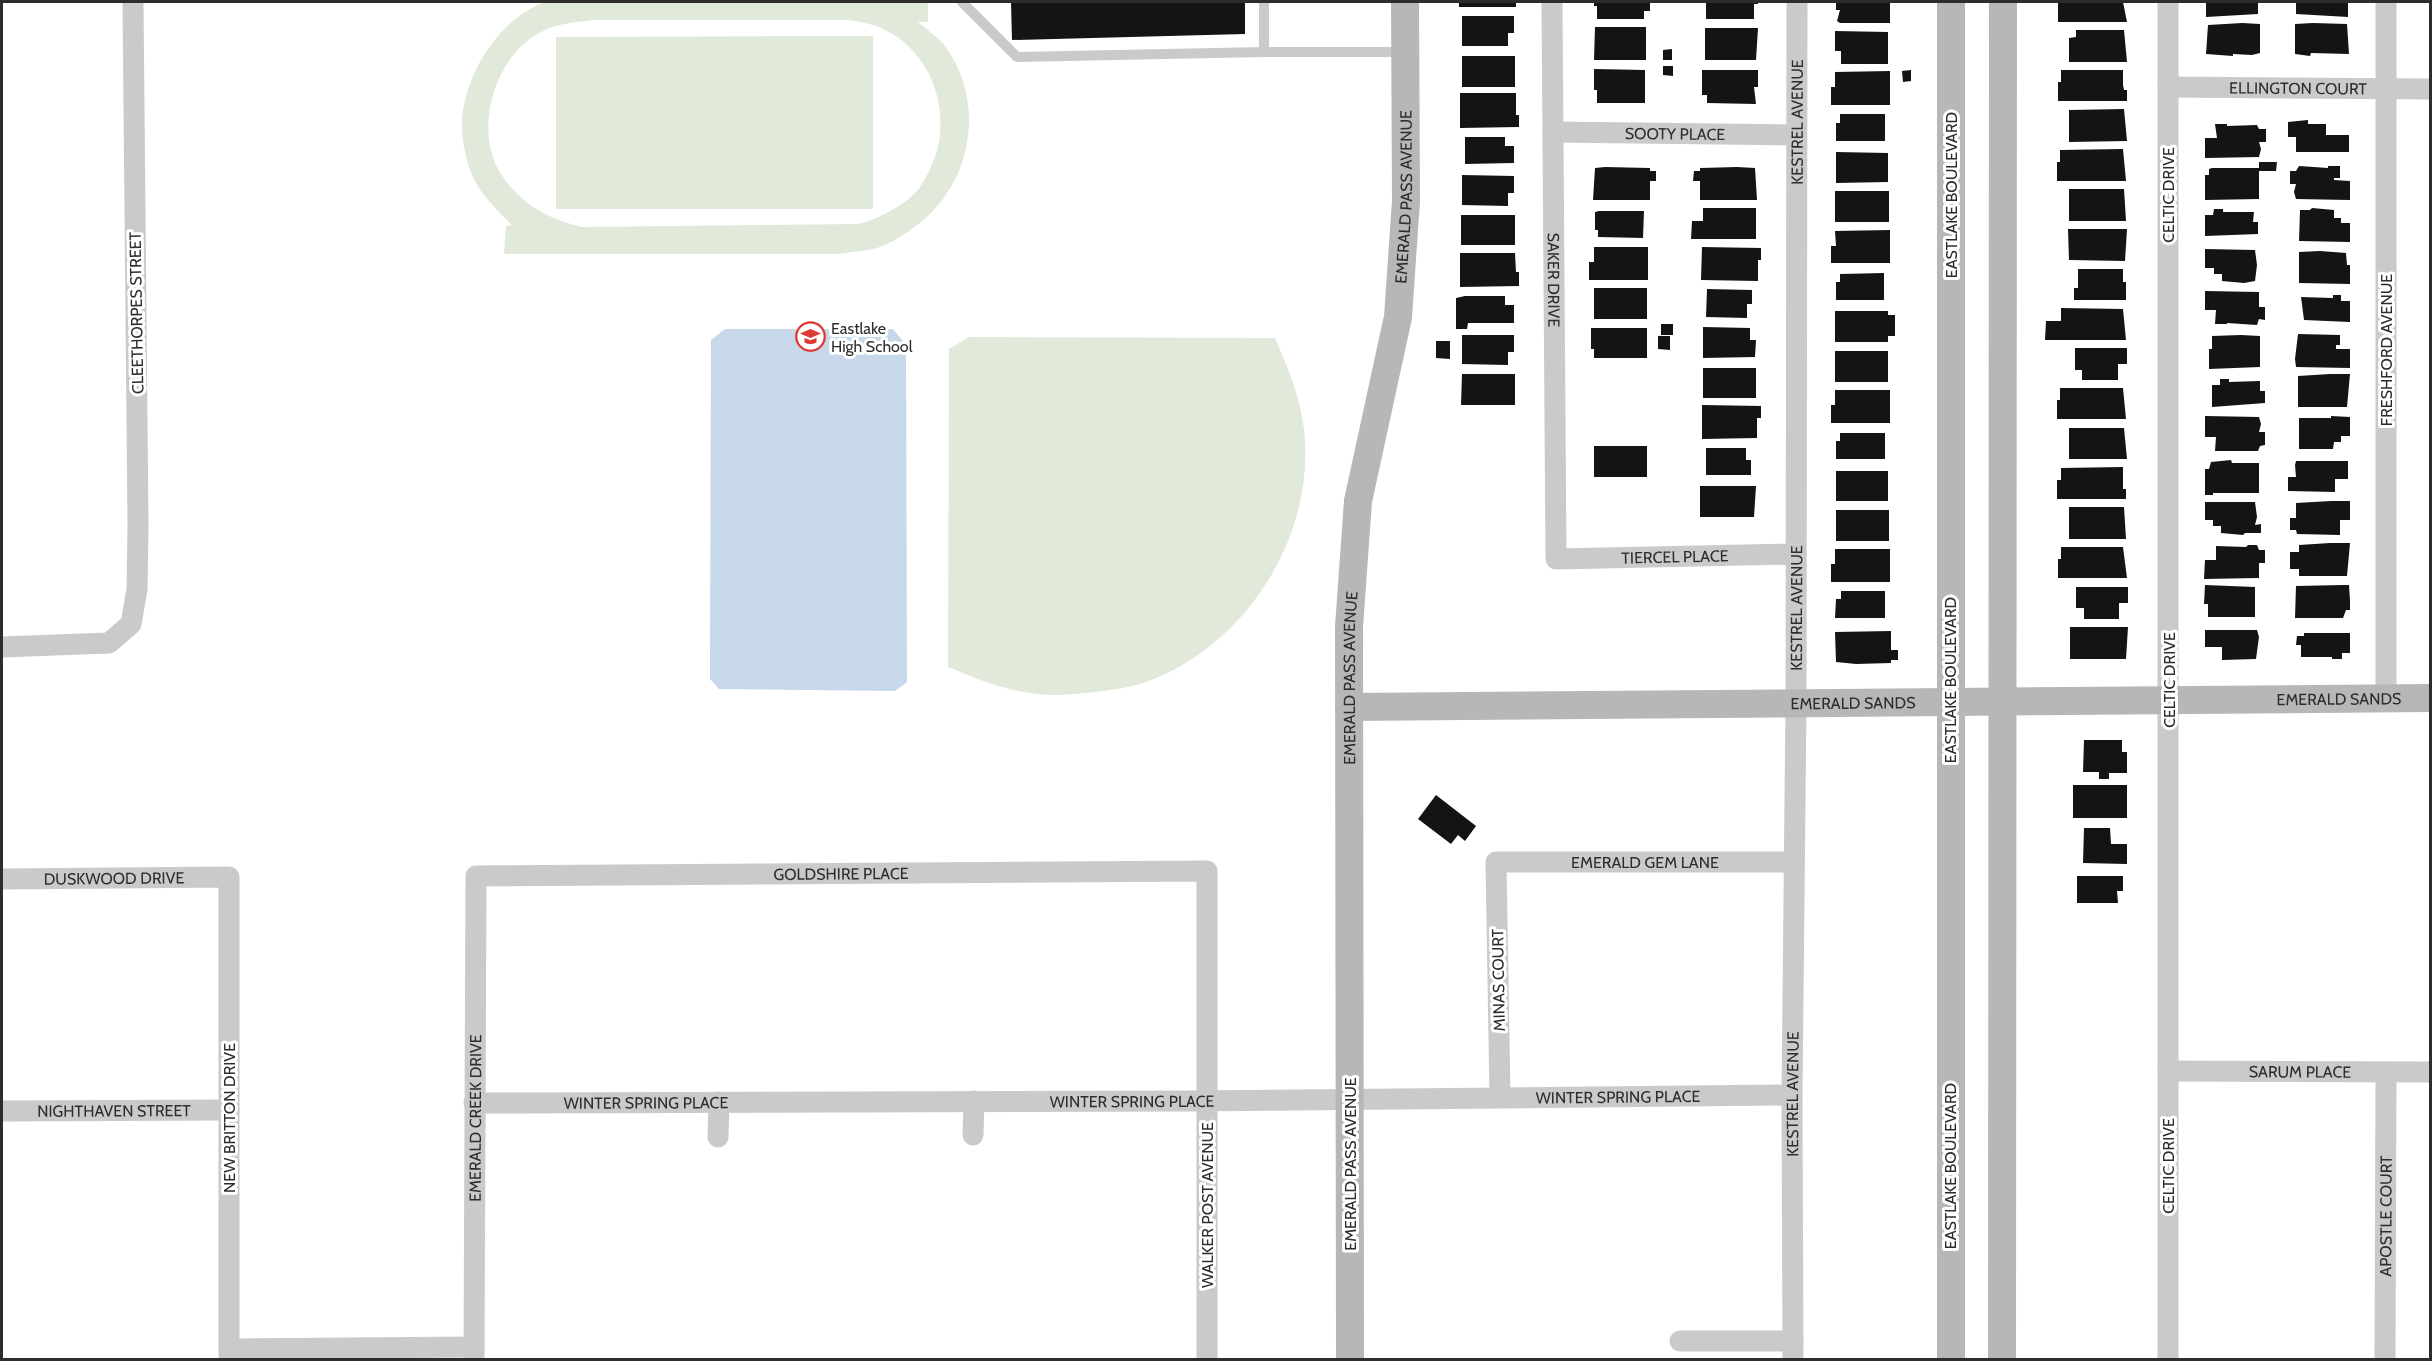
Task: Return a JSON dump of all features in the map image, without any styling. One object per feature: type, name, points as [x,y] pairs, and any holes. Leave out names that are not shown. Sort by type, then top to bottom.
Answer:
[{"type":"main road","name":"EMERALD PASS AVENUE","points":[[1350,1359],[1349,627],[1358,501],[1398,317],[1406,201],[1406,2]]},
{"type":"main road","name":"EASTLAKE BOULEVARD","points":[[1951,2],[1951,1359]]},
{"type":"main road","points":[[2002,1359],[2003,2]]},
{"type":"main road","name":"EMERALD SANDS","points":[[1349,707],[2430,698]]},
{"type":"street","name":"CLEETHORPES STREET","points":[[2,647],[109,643],[131,624],[138,589],[133,2]]},
{"type":"street","name":"SAKER DRIVE","points":[[1551,2],[1556,559]]},
{"type":"street","name":"KESTREL AVENUE","points":[[1793,1350],[1797,2]]},
{"type":"street","name":"CELTIC DRIVE","points":[[2168,2],[2168,1359]]},
{"type":"street","name":"FRESHFORD AVENUE","points":[[2386,2],[2386,698]]},
{"type":"street","name":"ELLINGTON COURT","points":[[2168,87],[2430,89]]},
{"type":"street","name":"SOOTY PLACE","points":[[1553,132],[1796,135]]},
{"type":"street","name":"TIERCEL PLACE","points":[[1556,559],[1796,554]]},
{"type":"street","name":"EMERALD GEM LANE","points":[[1496,862],[1794,862]]},
{"type":"street","name":"MINAS COURT","points":[[1496,862],[1500,1097]]},
{"type":"street","name":"GOLDSHIRE PLACE","points":[[476,876],[1207,871]]},
{"type":"street","name":"WALKER POST AVENUE","points":[[1207,871],[1207,1359]]},
{"type":"street","name":"EMERALD CREEK DRIVE","points":[[474,1353],[476,876]]},
{"type":"street","name":"DUSKWOOD DRIVE","points":[[2,879],[229,877]]},
{"type":"street","name":"NEW BRITTON DRIVE","points":[[229,877],[229,1354]]},
{"type":"street","name":"SARUM PLACE","points":[[2168,1071],[2430,1072]]},
{"type":"street","name":"APOSTLE COURT","points":[[2385,1359],[2386,1072]]},
{"type":"street","name":"WINTER SPRING PLACE","points":[[474,1102],[1207,1101],[1792,1095]]},
{"type":"street","points":[[973,1135],[974,1101]]},
{"type":"street","points":[[717,1137],[719,1102]]},
{"type":"street","name":"NIGHTHAVEN STREET","points":[[2,1111],[229,1110]]},
{"type":"street","points":[[1680,1341],[1793,1350]]},
{"type":"street","points":[[229,1354],[474,1353]]},
{"type":"lane","points":[[962,2],[1017,57],[1264,52],[1406,52]]},
{"type":"lane","points":[[1264,2],[1264,52]]},
{"type":"green space","points":[[546,2],[928,2],[928,22],[918,22],[945,46],[958,69],[966,94],[969,119],[967,144],[960,168],[949,191],[933,211],[900,237],[872,249],[837,254],[504,254],[506,226],[512,225],[488,200],[473,178],[465,152],[462,120],[470,84],[488,49],[500,33],[530,9]],"holes":[[[595,20],[848,20],[882,29],[902,41],[926,68],[938,101],[940,136],[929,171],[911,197],[886,214],[872,220],[858,224],[582,227],[549,216],[530,205],[505,180],[495,162],[489,142],[489,120],[492,99],[499,78],[510,59],[524,44],[547,29],[567,23]]]},
{"type":"green space","points":[[873,36],[873,209],[556,209],[556,37]]},
{"type":"green space","points":[[969,337],[1275,338],[1289,372],[1304,429],[1305,468],[1299,507],[1287,544],[1269,579],[1246,611],[1218,639],[1187,662],[1152,680],[1127,687],[1093,692],[1051,695],[1019,691],[988,683],[948,667],[949,349]]},
{"type":"water","points":[[725,329],[893,329],[906,345],[907,682],[895,691],[719,689],[710,679],[711,340]]},
{"type":"building","points":[[1011,2],[1245,2],[1245,34],[1012,40]]},
{"type":"building","points":[[1459,2],[1516,2],[1516,7],[1459,7]]},
{"type":"building","points":[[1594,2],[1650,2],[1650,11],[1644,11],[1644,19],[1597,19],[1597,6],[1594,6]]},
{"type":"building","points":[[1706,2],[1758,2],[1758,4],[1754,4],[1754,19],[1706,19]]},
{"type":"building","points":[[1836,2],[1890,2],[1890,23],[1840,23],[1837,21],[1840,10],[1836,10]]},
{"type":"building","points":[[2123,2],[2127,22],[2058,22],[2058,3]]},
{"type":"building","points":[[2206,2],[2258,2],[2258,14],[2206,17]]},
{"type":"building","points":[[2296,2],[2348,2],[2348,17],[2296,14]]},
{"type":"building","points":[[1462,16],[1514,16],[1514,33],[1508,33],[1508,46],[1462,46]]},
{"type":"building","points":[[2260,24],[2260,53],[2233,54],[2233,56],[2206,54],[2208,25]]},
{"type":"building","points":[[2295,24],[2347,24],[2349,54],[2311,53],[2310,56],[2295,54]]},
{"type":"building","points":[[1595,27],[1646,27],[1646,60],[1594,60]]},
{"type":"building","points":[[1705,28],[1758,28],[1756,60],[1705,60]]},
{"type":"building","points":[[2076,30],[2124,30],[2127,62],[2069,62],[2069,38],[2076,37]]},
{"type":"building","points":[[1835,31],[1888,32],[1888,64],[1841,64],[1841,51],[1835,51]]},
{"type":"building","points":[[1672,49],[1672,60],[1663,60],[1663,50]]},
{"type":"building","points":[[1462,56],[1515,56],[1515,87],[1462,87]]},
{"type":"building","points":[[1663,66],[1673,66],[1673,76],[1663,75]]},
{"type":"building","points":[[1594,69],[1645,70],[1645,103],[1597,103],[1597,90],[1594,90]]},
{"type":"building","points":[[1702,70],[1758,70],[1758,87],[1754,87],[1756,104],[1707,103],[1707,95],[1702,95]]},
{"type":"building","points":[[1911,70],[1911,81],[1903,82],[1902,71]]},
{"type":"building","points":[[2061,70],[2123,70],[2123,85],[2124,90],[2127,90],[2127,101],[2058,101],[2058,82],[2061,82]]},
{"type":"building","points":[[1890,71],[1890,105],[1831,105],[1831,87],[1835,87],[1835,72]]},
{"type":"building","points":[[1460,93],[1516,93],[1516,115],[1519,115],[1519,127],[1460,128]]},
{"type":"building","points":[[2124,109],[2127,141],[2069,142],[2069,110]]},
{"type":"building","points":[[1840,114],[1885,114],[1885,141],[1836,141],[1836,123],[1840,123]]},
{"type":"building","points":[[2308,120],[2308,124],[2326,124],[2326,135],[2349,135],[2349,152],[2296,152],[2296,137],[2288,137],[2288,122]]},
{"type":"building","points":[[2215,124],[2257,125],[2259,129],[2266,129],[2266,142],[2259,142],[2261,149],[2259,157],[2205,158],[2205,138],[2217,138]]},
{"type":"building","points":[[1465,137],[1505,137],[1505,146],[1514,146],[1514,163],[1465,164]]},
{"type":"building","points":[[2123,149],[2126,181],[2057,181],[2057,162],[2060,162],[2060,150]]},
{"type":"building","points":[[1836,152],[1888,153],[1888,182],[1836,183]]},
{"type":"building","points":[[2259,162],[2277,162],[2276,171],[2259,171],[2259,199],[2205,200],[2205,175],[2209,175],[2209,169],[2259,168]]},
{"type":"building","points":[[2299,166],[2328,168],[2328,166],[2340,166],[2340,178],[2334,178],[2334,180],[2350,181],[2350,200],[2296,199],[2294,192],[2296,184],[2290,184],[2290,171],[2296,171]]},
{"type":"building","points":[[1595,168],[1650,168],[1650,171],[1656,171],[1656,181],[1650,181],[1650,200],[1593,200]]},
{"type":"building","points":[[1700,168],[1755,168],[1757,200],[1700,200],[1700,181],[1693,181],[1694,171],[1700,171]]},
{"type":"building","points":[[1462,175],[1514,176],[1514,193],[1508,193],[1508,206],[1462,205]]},
{"type":"building","points":[[2069,189],[2124,189],[2126,221],[2069,221]]},
{"type":"building","points":[[1835,191],[1889,191],[1889,222],[1835,222]]},
{"type":"building","points":[[1703,208],[1756,208],[1756,239],[1691,239],[1692,221],[1703,221]]},
{"type":"building","points":[[2312,208],[2334,210],[2334,218],[2341,218],[2341,223],[2350,223],[2350,242],[2299,241],[2300,210]]},
{"type":"building","points":[[2214,209],[2223,209],[2223,212],[2254,212],[2253,222],[2258,222],[2258,234],[2205,236],[2205,215],[2213,215]]},
{"type":"building","points":[[1644,211],[1643,238],[1598,237],[1598,230],[1595,230],[1595,212]]},
{"type":"building","points":[[1461,215],[1515,215],[1515,245],[1461,245]]},
{"type":"building","points":[[2068,229],[2127,229],[2125,261],[2069,260]]},
{"type":"building","points":[[1890,230],[1890,263],[1831,263],[1831,246],[1836,246],[1835,231]]},
{"type":"building","points":[[1594,247],[1648,247],[1648,280],[1589,280],[1589,262],[1594,262]]},
{"type":"building","points":[[1702,247],[1761,248],[1761,260],[1758,260],[1758,281],[1701,280]]},
{"type":"building","points":[[2205,249],[2255,250],[2257,265],[2255,281],[2244,283],[2222,281],[2222,274],[2214,274],[2214,268],[2205,268]]},
{"type":"building","points":[[2299,252],[2346,253],[2347,265],[2350,265],[2350,284],[2299,283]]},
{"type":"building","points":[[1460,253],[1515,253],[1519,286],[1460,287]]},
{"type":"building","points":[[2078,269],[2123,269],[2126,300],[2074,300],[2074,288],[2078,288]]},
{"type":"building","points":[[1884,273],[1884,300],[1836,300],[1836,282],[1840,282],[1840,274]]},
{"type":"building","points":[[1594,288],[1647,288],[1647,319],[1594,319]]},
{"type":"building","points":[[1707,289],[1752,290],[1752,304],[1747,304],[1747,318],[1706,317]]},
{"type":"building","points":[[2205,291],[2259,292],[2259,307],[2265,307],[2265,320],[2259,319],[2257,325],[2215,324],[2216,310],[2205,310]]},
{"type":"building","points":[[2333,295],[2341,295],[2341,301],[2350,301],[2350,322],[2304,320],[2301,297],[2333,298]]},
{"type":"building","points":[[1505,296],[1505,305],[1514,305],[1514,323],[1468,323],[1467,329],[1456,329],[1456,298]]},
{"type":"building","points":[[2061,308],[2123,309],[2126,340],[2045,340],[2046,321],[2061,321]]},
{"type":"building","points":[[1835,311],[1888,311],[1888,315],[1895,315],[1895,336],[1888,336],[1888,342],[1835,342]]},
{"type":"building","points":[[1661,324],[1673,324],[1673,335],[1661,335]]},
{"type":"building","points":[[1703,327],[1750,328],[1750,340],[1756,340],[1755,357],[1703,358]]},
{"type":"building","points":[[1591,328],[1647,328],[1647,358],[1594,358],[1594,349],[1591,349]]},
{"type":"building","points":[[2298,334],[2340,335],[2340,345],[2336,345],[2336,349],[2350,349],[2350,368],[2296,367]]},
{"type":"building","points":[[1462,335],[1514,335],[1514,352],[1508,352],[1508,365],[1462,364]]},
{"type":"building","points":[[1658,336],[1670,336],[1670,350],[1658,349]]},
{"type":"building","points":[[2212,336],[2260,336],[2260,367],[2209,369],[2209,349],[2212,349]]},
{"type":"building","points":[[1436,341],[1450,341],[1450,359],[1436,358]]},
{"type":"building","points":[[2075,348],[2127,348],[2127,364],[2118,364],[2118,380],[2082,380],[2082,370],[2075,370]]},
{"type":"building","points":[[1835,351],[1888,351],[1888,382],[1835,382]]},
{"type":"building","points":[[1703,368],[1756,368],[1756,398],[1703,398]]},
{"type":"building","points":[[1462,374],[1515,374],[1515,405],[1461,405]]},
{"type":"building","points":[[2350,374],[2347,407],[2298,407],[2298,376]]},
{"type":"building","points":[[2220,379],[2229,379],[2229,382],[2260,381],[2260,391],[2265,391],[2265,403],[2212,407],[2212,385],[2220,385]]},
{"type":"building","points":[[2060,388],[2123,388],[2126,419],[2057,419],[2057,400],[2060,400]]},
{"type":"building","points":[[1835,390],[1890,390],[1890,423],[1831,423],[1831,405],[1835,405]]},
{"type":"building","points":[[1702,405],[1761,406],[1761,418],[1757,418],[1757,438],[1702,439]]},
{"type":"building","points":[[2205,416],[2259,417],[2261,424],[2259,432],[2265,432],[2265,445],[2260,446],[2258,451],[2215,451],[2216,437],[2205,437]]},
{"type":"building","points":[[2331,416],[2350,417],[2350,436],[2341,436],[2341,442],[2334,442],[2333,449],[2299,449],[2299,418],[2331,418]]},
{"type":"building","points":[[2069,428],[2124,428],[2127,459],[2069,459]]},
{"type":"building","points":[[1840,433],[1885,433],[1885,459],[1836,459],[1836,441],[1840,441]]},
{"type":"building","points":[[1594,446],[1647,446],[1647,477],[1594,477]]},
{"type":"building","points":[[1706,448],[1746,448],[1746,460],[1751,460],[1751,475],[1706,475]]},
{"type":"building","points":[[2231,460],[2232,463],[2259,463],[2259,493],[2205,495],[2205,469],[2209,469],[2211,462]]},
{"type":"building","points":[[2296,461],[2348,461],[2348,479],[2335,479],[2335,492],[2288,491],[2288,477],[2296,477]]},
{"type":"building","points":[[2123,467],[2123,489],[2126,489],[2126,499],[2057,499],[2057,480],[2061,480],[2061,468]]},
{"type":"building","points":[[1836,471],[1888,471],[1888,501],[1836,501]]},
{"type":"building","points":[[1700,486],[1756,486],[1754,517],[1700,517]]},
{"type":"building","points":[[2350,501],[2350,520],[2340,520],[2340,535],[2297,534],[2296,530],[2290,530],[2290,518],[2296,518],[2296,503]]},
{"type":"building","points":[[2205,502],[2255,502],[2257,517],[2255,525],[2261,524],[2261,533],[2243,535],[2221,533],[2221,526],[2213,526],[2213,520],[2205,520]]},
{"type":"building","points":[[2069,507],[2124,507],[2126,539],[2069,539]]},
{"type":"building","points":[[1836,510],[1889,510],[1889,541],[1836,541]]},
{"type":"building","points":[[2350,543],[2347,576],[2299,576],[2299,569],[2290,569],[2290,552],[2299,552],[2299,545]]},
{"type":"building","points":[[2257,545],[2259,550],[2265,550],[2265,563],[2259,563],[2259,578],[2204,579],[2205,560],[2216,560],[2216,546],[2246,547]]},
{"type":"building","points":[[2061,547],[2123,547],[2127,578],[2058,578],[2058,559],[2061,559]]},
{"type":"building","points":[[1835,549],[1890,549],[1890,582],[1831,582],[1831,564],[1835,564]]},
{"type":"building","points":[[2205,585],[2255,587],[2255,617],[2208,617],[2208,604],[2204,604]]},
{"type":"building","points":[[2349,585],[2350,610],[2346,610],[2343,618],[2295,618],[2296,586]]},
{"type":"building","points":[[2076,587],[2128,587],[2128,603],[2119,603],[2119,619],[2084,619],[2084,608],[2076,608]]},
{"type":"building","points":[[1841,591],[1885,591],[1885,618],[1835,618],[1836,599],[1841,599]]},
{"type":"building","points":[[2070,627],[2128,627],[2126,659],[2070,659]]},
{"type":"building","points":[[2205,630],[2257,630],[2259,637],[2256,659],[2222,660],[2222,647],[2205,647]]},
{"type":"building","points":[[1891,631],[1891,650],[1898,650],[1898,660],[1891,660],[1891,663],[1836,662],[1835,632]]},
{"type":"building","points":[[2304,633],[2350,633],[2350,653],[2342,653],[2342,659],[2301,657],[2301,645],[2296,645],[2297,636],[2304,636]]},
{"type":"building","points":[[2084,740],[2122,740],[2122,752],[2127,752],[2127,773],[2109,773],[2109,779],[2099,779],[2099,772],[2083,772]]},
{"type":"building","points":[[2073,785],[2127,785],[2127,818],[2073,818]]},
{"type":"building","points":[[1436,795],[1476,826],[1465,841],[1458,835],[1451,844],[1418,819]]},
{"type":"building","points":[[2084,828],[2110,828],[2111,844],[2127,844],[2127,864],[2083,863]]},
{"type":"building","points":[[2077,876],[2123,876],[2123,891],[2117,891],[2118,903],[2077,903]]},
{"type":"place","name":"Eastlake High School","points":[[810,337]]}]
